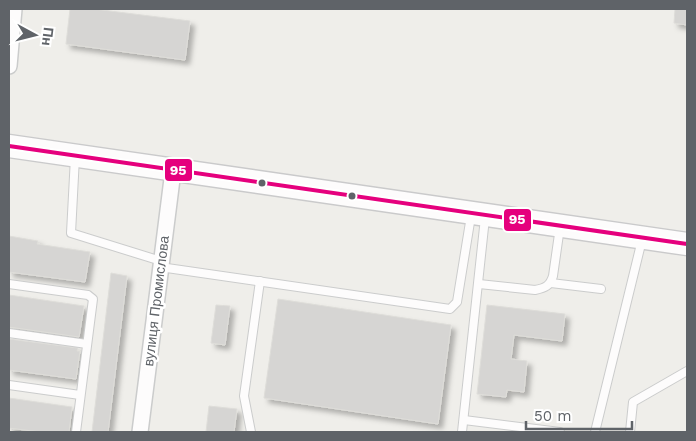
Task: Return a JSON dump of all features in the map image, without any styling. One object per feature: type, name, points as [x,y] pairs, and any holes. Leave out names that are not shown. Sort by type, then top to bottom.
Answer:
[{"type":"main road","points":[[9,146],[687,244]]},
{"type":"street","points":[[9,66],[14,9]]},
{"type":"street","name":"вулиця Промислова","points":[[140,432],[173,171]]},
{"type":"lane","points":[[75,156],[71,233],[161,264],[450,309],[457,302],[478,214]]},
{"type":"lane","points":[[462,432],[479,284],[478,214]]},
{"type":"lane","points":[[479,284],[535,290],[544,288],[551,283],[556,263],[560,226]]},
{"type":"lane","points":[[595,432],[642,238]]},
{"type":"lane","points":[[251,432],[244,396],[260,280]]},
{"type":"lane","points":[[551,283],[601,289]]},
{"type":"lane","points":[[9,284],[90,297],[93,302],[76,432]]},
{"type":"lane","points":[[9,333],[87,344]]},
{"type":"lane","points":[[630,432],[633,402],[687,371]]},
{"type":"lane","points":[[9,385],[80,395]]},
{"type":"lane","points":[[464,420],[560,432]]},
{"type":"building","points":[[70,9],[94,9],[190,21],[185,60],[66,44]]},
{"type":"building","points":[[675,9],[687,9],[687,25],[674,23]]},
{"type":"building","points":[[9,236],[38,241],[37,244],[90,252],[85,282],[9,272]]},
{"type":"building","points":[[111,273],[127,276],[108,432],[92,432]]},
{"type":"building","points":[[9,295],[84,306],[79,337],[9,327]]},
{"type":"building","points":[[278,299],[451,325],[438,424],[264,398]]},
{"type":"building","points":[[216,305],[230,306],[225,345],[211,343]]},
{"type":"building","points":[[487,305],[565,314],[562,341],[514,335],[511,359],[527,361],[524,392],[507,390],[506,397],[477,394]]},
{"type":"building","points":[[9,339],[78,348],[77,351],[80,351],[76,379],[9,370]]},
{"type":"building","points":[[9,398],[72,407],[69,432],[41,432],[9,428]]},
{"type":"building","points":[[209,406],[237,409],[234,432],[206,432]]},
{"type":"transit line","name":"95","points":[[9,146],[687,244]]}]
